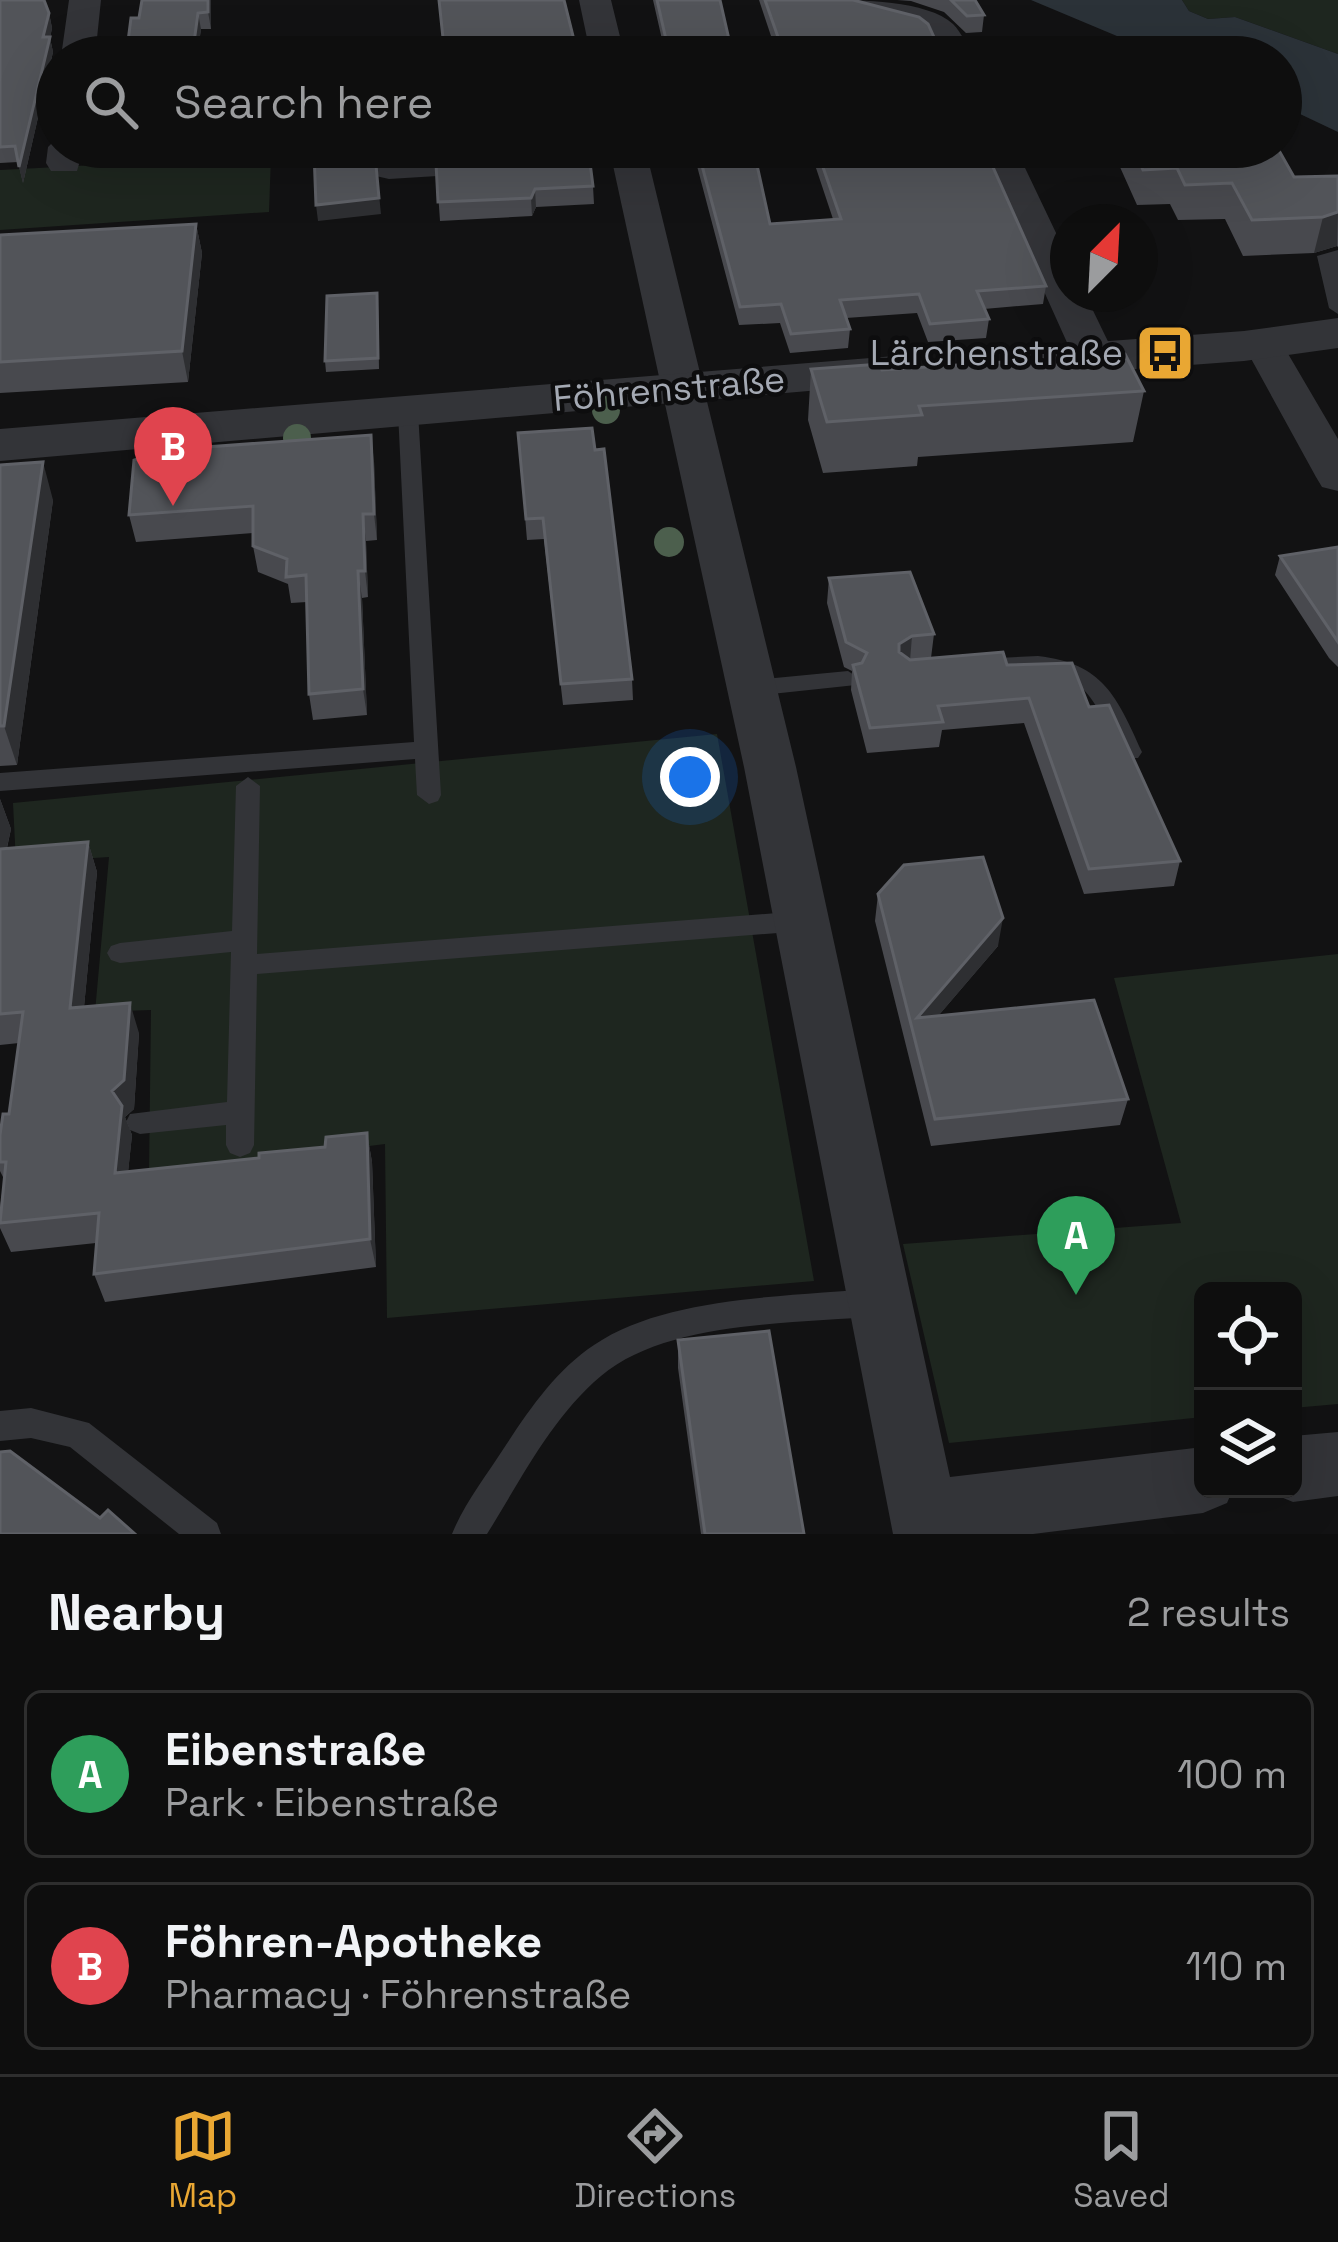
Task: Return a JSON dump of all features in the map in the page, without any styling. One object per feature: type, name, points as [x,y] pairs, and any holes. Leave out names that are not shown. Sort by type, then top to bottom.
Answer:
[{"type":"street","points":[[81,36],[85,0]]},
{"type":"street","points":[[595,0],[603,36]]},
{"type":"street","points":[[842,0],[931,23],[946,36]]},
{"type":"street","points":[[632,168],[753,688],[880,1302],[951,1522],[1194,1482]]},
{"type":"street","points":[[1008,168],[1095,358]]},
{"type":"street","points":[[993,365],[1338,334]]},
{"type":"street","points":[[1263,344],[1338,477]]},
{"type":"street","name":"Föhrenstraße","points":[[0,445],[936,369]]},
{"type":"street","points":[[1302,1468],[1338,1464]]},
{"type":"lane","points":[[1338,255],[1327,256],[1338,308]]},
{"type":"lane","points":[[408,412],[429,795]]},
{"type":"lane","points":[[952,670],[1036,663],[1092,681],[1106,694],[1139,773]]},
{"type":"lane","points":[[753,688],[848,679]]},
{"type":"lane","points":[[0,782],[248,776],[427,750]]},
{"type":"lane","points":[[240,1145],[248,776]]},
{"type":"lane","points":[[120,953],[246,953],[803,921]]},
{"type":"lane","points":[[140,1121],[241,1112]]},
{"type":"lane","points":[[468,1534],[566,1390],[609,1351],[676,1327],[880,1302]]},
{"type":"lane","points":[[0,1426],[31,1423],[78,1434],[205,1534]]},
{"type":"shaded area","points":[[1031,0],[1182,0],[1189,11],[1208,19],[1235,17],[1288,36],[1117,36]]},
{"type":"shaded area","points":[[1182,0],[1338,0],[1338,54],[1302,41],[1302,36],[1288,36],[1235,17],[1208,19],[1189,11]]},
{"type":"shaded area","points":[[1302,41],[1338,54],[1338,132],[1302,115]]},
{"type":"shaded area","points":[[271,168],[269,212],[0,230],[0,170]]},
{"type":"shaded area","points":[[717,734],[814,1281],[387,1318],[385,1144],[149,1174],[151,1010],[95,1012],[109,857],[16,863],[13,803]]},
{"type":"shaded area","points":[[1338,954],[1338,1404],[1302,1407],[1302,1282],[1194,1282],[1194,1418],[949,1443],[903,1244],[1181,1223],[1114,978]]},
{"type":"building","points":[[0,0],[44,0],[49,13],[43,36],[36,36],[36,96],[19,167],[15,146],[0,147]]},
{"type":"building","points":[[142,0],[208,0],[208,12],[198,13],[195,36],[129,36],[131,18],[139,18]]},
{"type":"building","points":[[439,0],[564,0],[573,36],[443,36]]},
{"type":"building","points":[[657,0],[720,0],[728,36],[665,36]]},
{"type":"building","points":[[765,0],[853,0],[919,17],[933,36],[778,36]]},
{"type":"building","points":[[951,0],[975,0],[984,15],[967,16]]},
{"type":"building","points":[[315,168],[376,168],[379,198],[316,205]]},
{"type":"building","points":[[436,168],[591,168],[593,186],[535,189],[531,198],[438,202]]},
{"type":"building","points":[[703,168],[758,168],[770,224],[841,219],[823,168],[993,168],[1046,286],[977,291],[989,319],[930,324],[919,294],[840,300],[850,329],[791,334],[781,304],[740,307]]},
{"type":"building","points":[[1177,168],[1289,168],[1294,177],[1338,176],[1338,212],[1252,220],[1232,183],[1185,185]]},
{"type":"building","points":[[196,224],[182,351],[0,362],[0,235]]},
{"type":"building","points":[[377,293],[378,358],[325,361],[327,296]]},
{"type":"building","points":[[1125,354],[1144,391],[919,406],[922,415],[827,422],[811,369],[880,364],[882,370]]},
{"type":"building","points":[[592,428],[595,450],[604,449],[632,679],[561,684],[543,518],[526,519],[518,433]]},
{"type":"building","points":[[371,435],[374,514],[363,514],[365,571],[358,571],[363,689],[309,694],[306,575],[286,577],[287,559],[253,546],[253,506],[129,515],[134,460],[165,450]]},
{"type":"building","points":[[43,462],[4,726],[0,726],[0,465]]},
{"type":"building","points":[[1338,547],[1338,642],[1280,556]]},
{"type":"building","points":[[910,572],[934,634],[912,636],[899,644],[899,652],[910,660],[1003,652],[1007,665],[1072,663],[1089,707],[1109,705],[1180,861],[1089,869],[1029,698],[938,706],[943,722],[870,728],[853,665],[862,663],[867,653],[846,642],[829,578]]},
{"type":"building","points":[[88,842],[70,1008],[130,1003],[124,1080],[112,1091],[122,1106],[115,1173],[259,1158],[259,1153],[325,1147],[326,1137],[367,1133],[370,1239],[94,1274],[99,1213],[0,1223],[6,1162],[0,1162],[0,1135],[3,1114],[9,1114],[23,1012],[0,1014],[0,849]]},
{"type":"building","points":[[983,857],[1003,918],[917,1018],[1094,1000],[1128,1099],[935,1119],[878,894],[904,865]]},
{"type":"building","points":[[769,1331],[804,1534],[705,1534],[678,1340]]},
{"type":"building","points":[[10,1451],[100,1518],[108,1510],[135,1534],[0,1534],[0,1452]]},
{"type":"place","name":"Lärchenstraße","points":[[1165,353]]},
{"type":"place","name":"Föhren-Apotheke","points":[[173,506]]},
{"type":"place","name":"Eibenstraße","points":[[1076,1295]]}]
